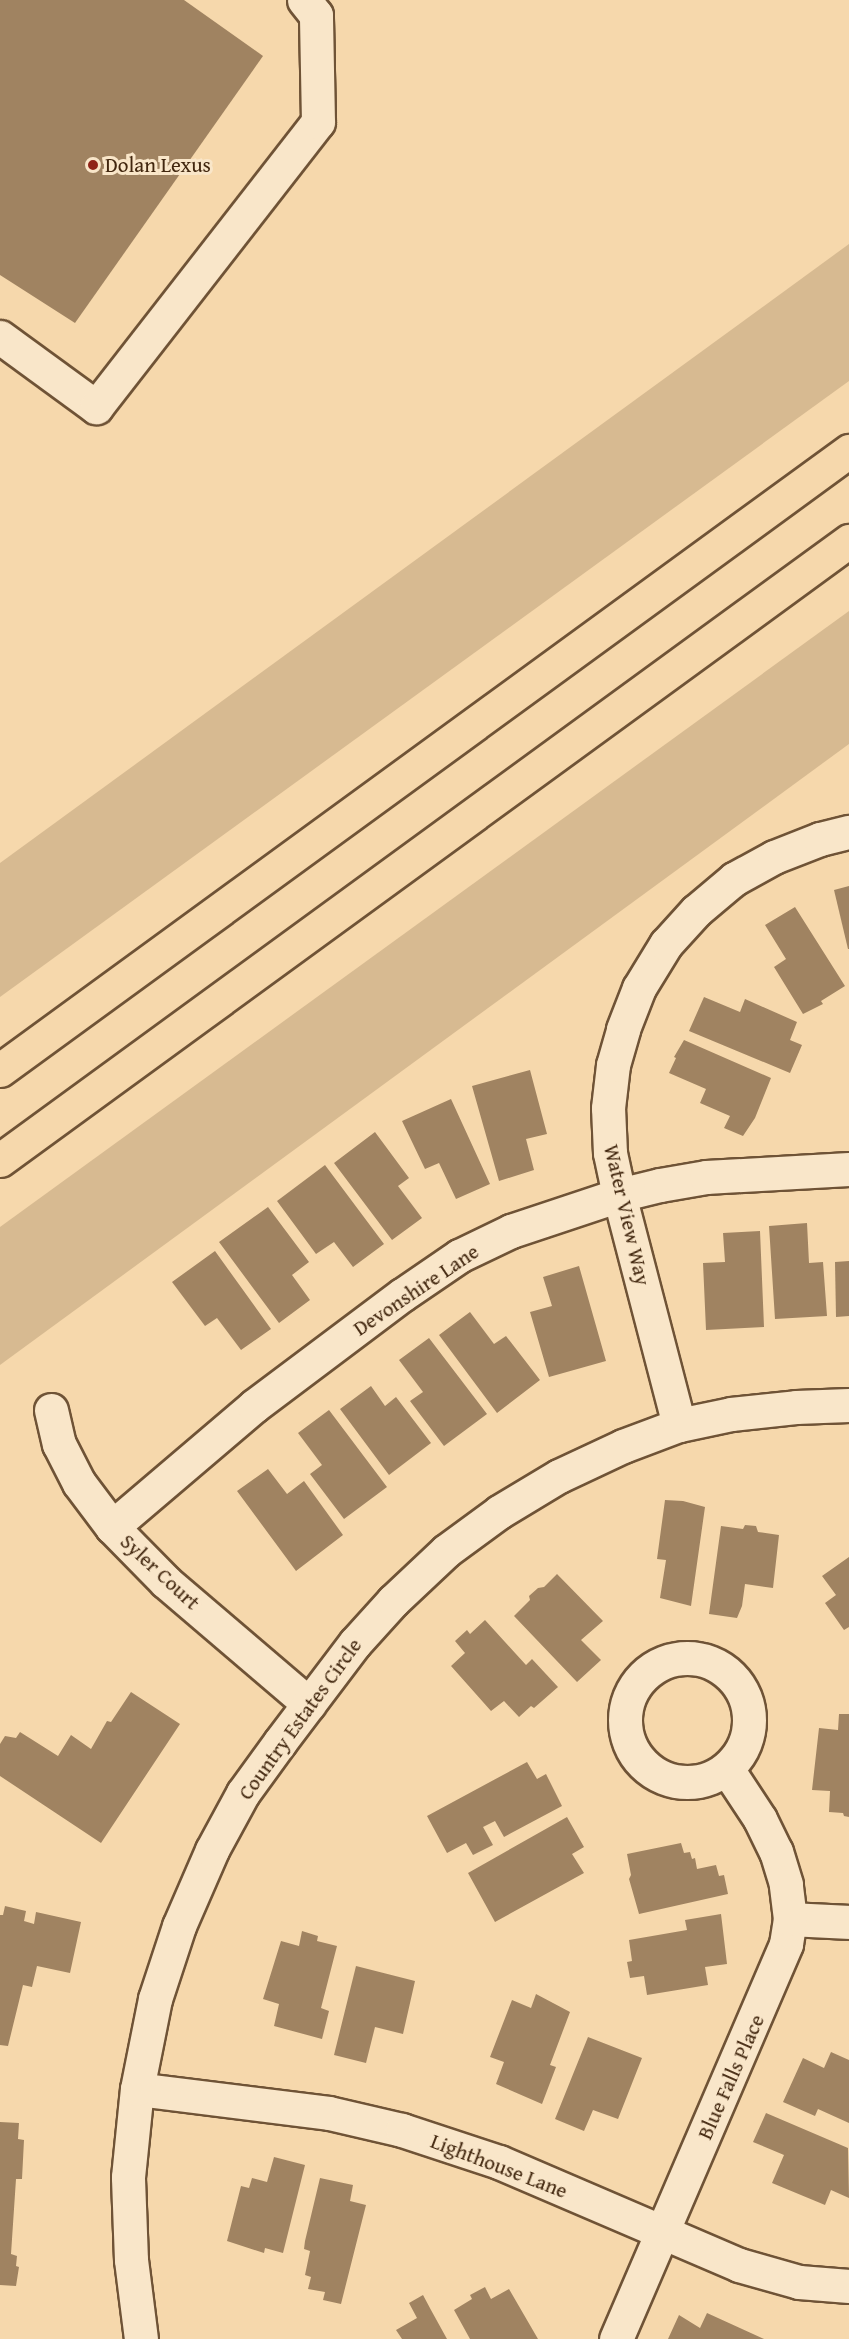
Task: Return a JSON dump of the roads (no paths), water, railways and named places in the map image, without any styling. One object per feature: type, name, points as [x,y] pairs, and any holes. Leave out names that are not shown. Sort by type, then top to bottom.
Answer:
[{"type":"highway","points":[[0,1070],[849,451]]},
{"type":"highway","points":[[0,1160],[849,541]]},
{"type":"street","points":[[0,337],[96,407],[318,122],[316,15],[304,0]]},
{"type":"street","name":"Water View Way","points":[[679,1425],[610,1153],[608,1108],[613,1065],[623,1029],[639,988],[666,944],[696,911],[734,879],[774,856],[820,838],[849,832]]},
{"type":"street","name":"Devonshire Lane","points":[[112,1527],[254,1406],[402,1295],[459,1256],[511,1231],[619,1195],[706,1177],[849,1169]]},
{"type":"street","name":"Country Estates Circle","points":[[141,2339],[131,2260],[128,2177],[137,2089],[155,1999],[179,1926],[212,1850],[243,1793],[355,1643],[385,1609],[446,1551],[500,1512],[559,1476],[623,1446],[679,1425],[731,1414],[796,1407],[849,1405]]},
{"type":"street","name":"Syler Court","points":[[51,1410],[59,1444],[79,1483],[112,1527],[166,1582],[309,1704]]},
{"type":"street","name":"Blue Falls Place","points":[[616,2339],[773,1980],[786,1944],[790,1919],[786,1884],[776,1852],[760,1819],[727,1769]]},
{"type":"street","points":[[849,1914],[849,1938]]},
{"type":"street","points":[[790,1919],[849,1922]]},
{"type":"street","name":"Lighthouse Lane","points":[[137,2089],[329,2113],[402,2130],[498,2162],[739,2265],[799,2282],[849,2286]]},
{"type":"place","name":"Dolan Lexus","points":[[93,165]]}]
